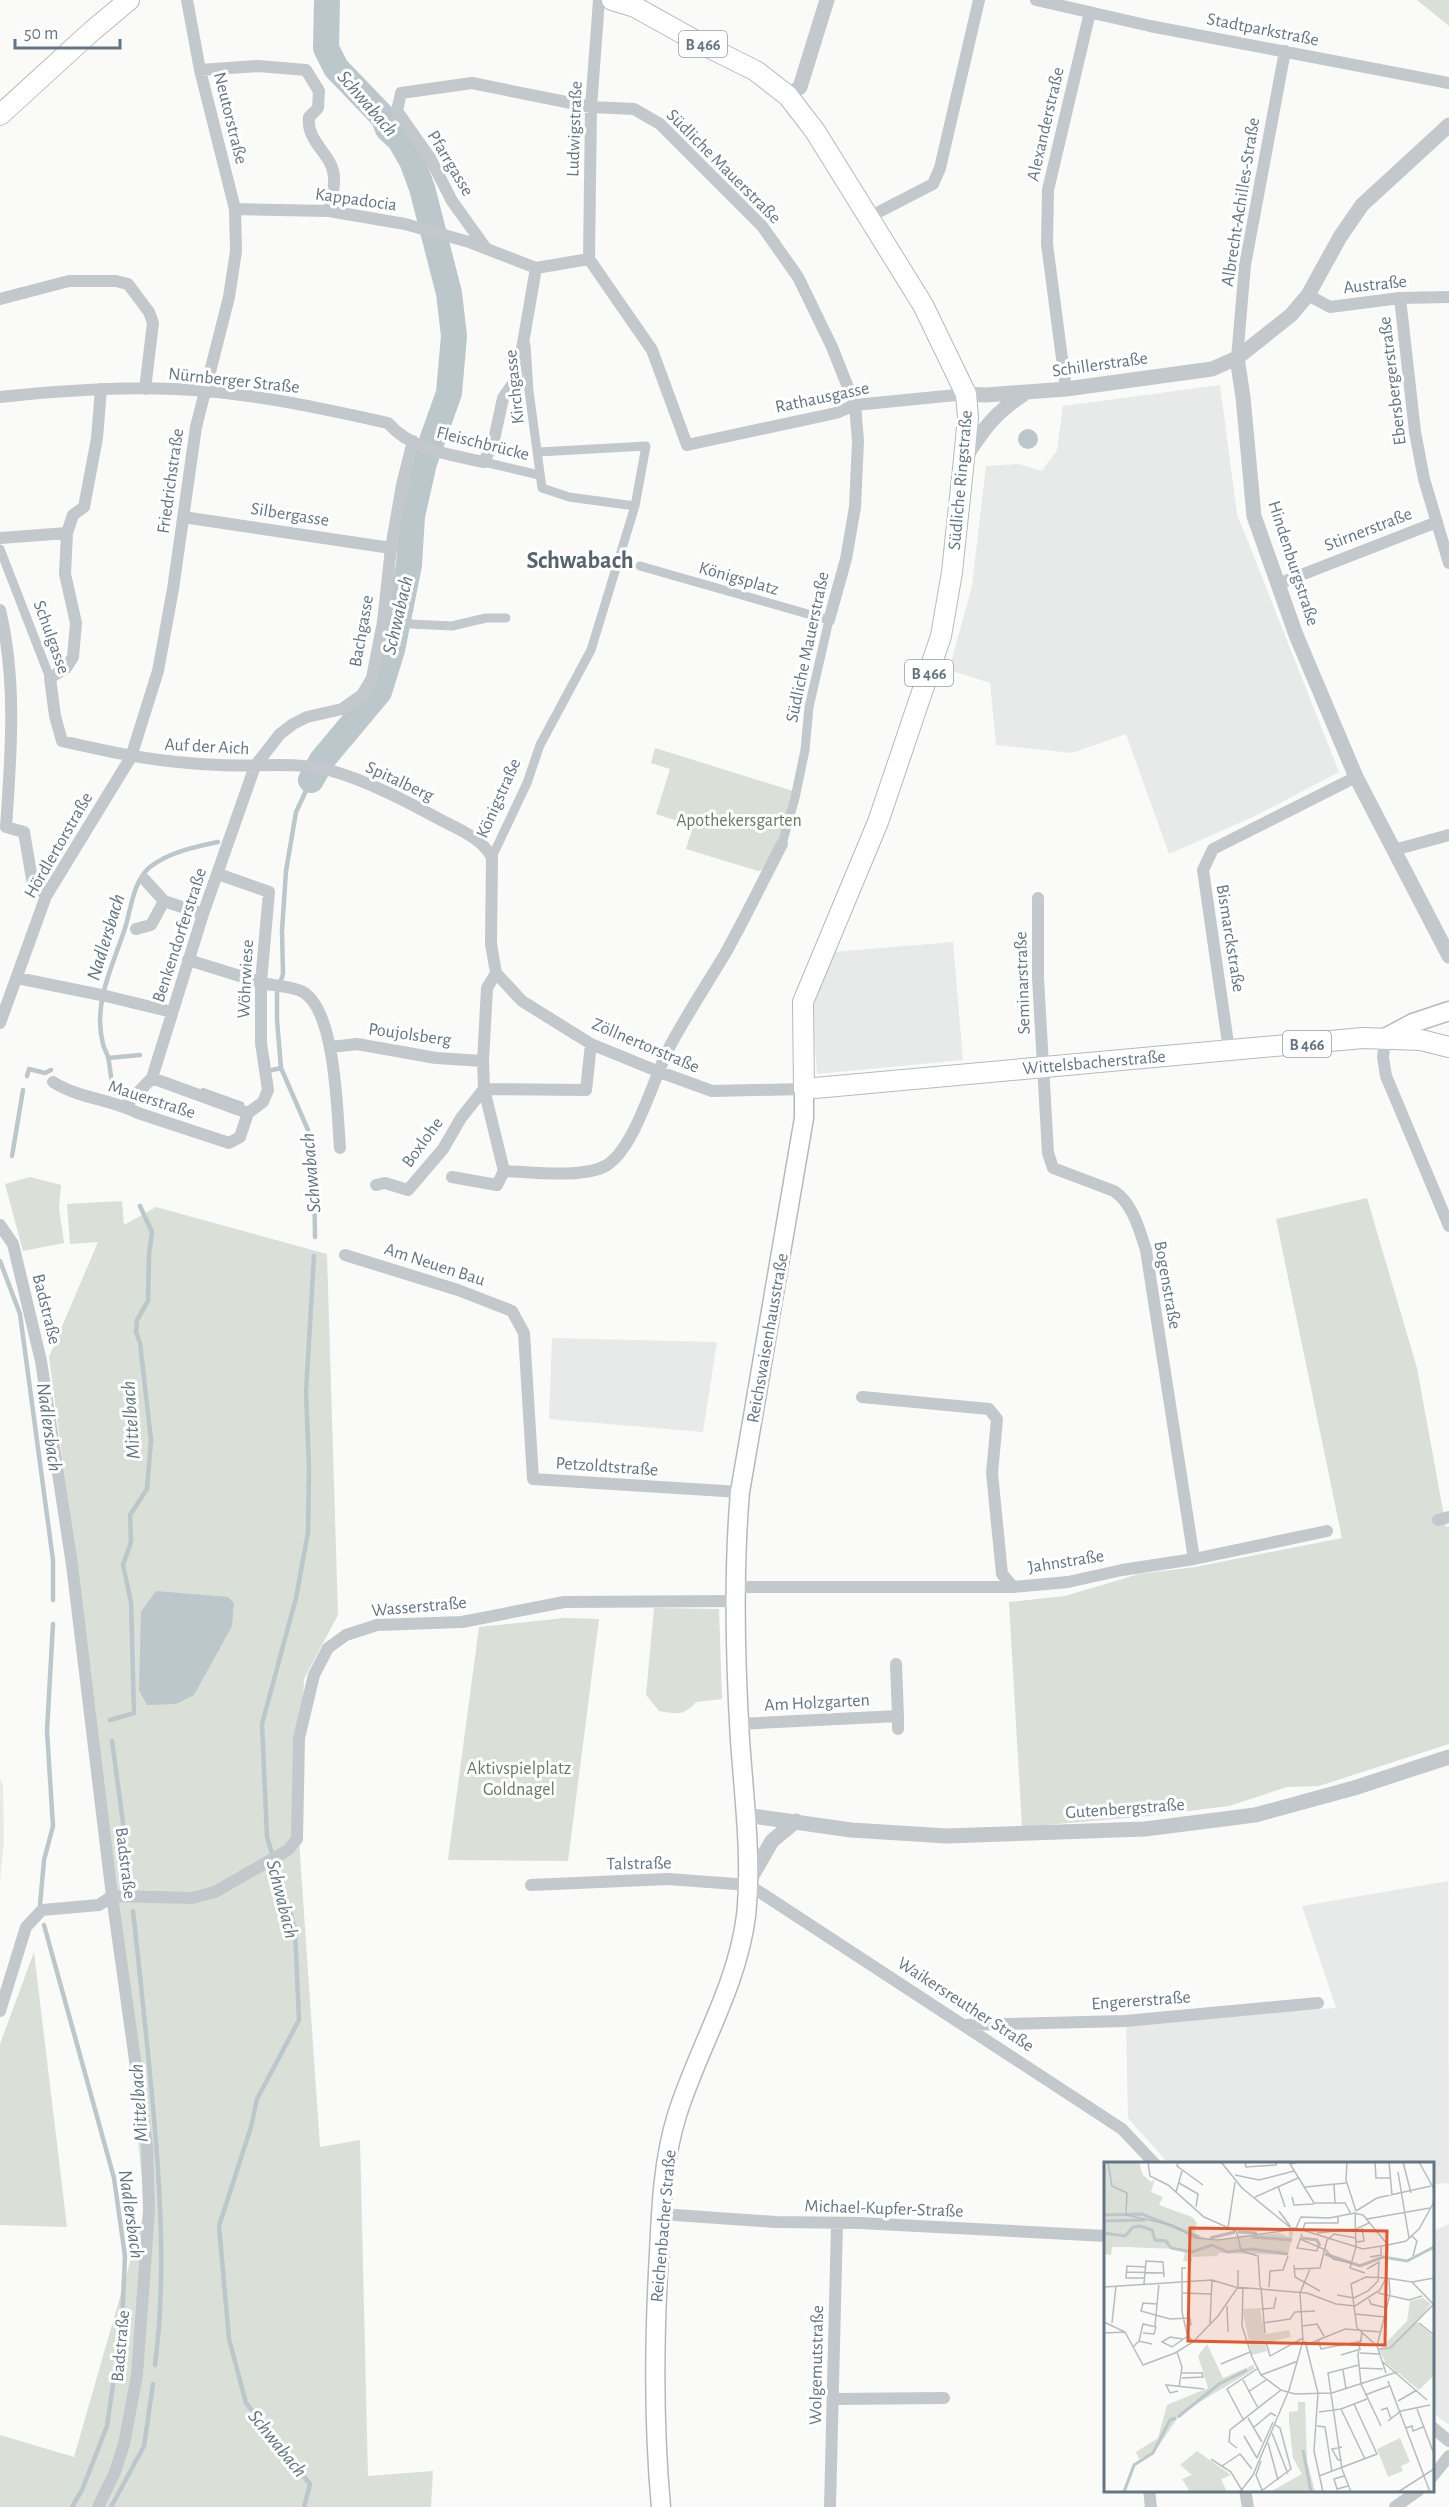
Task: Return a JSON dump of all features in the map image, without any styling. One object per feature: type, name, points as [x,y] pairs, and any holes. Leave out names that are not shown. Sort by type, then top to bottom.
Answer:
[{"type":"main road","points":[[0,115],[129,0]]},
{"type":"main road","name":"Südliche Ringstraße","points":[[612,0],[635,7],[756,71],[788,96],[815,131],[923,305],[966,394],[968,417],[964,459],[952,573],[941,636],[879,822],[803,1002],[804,1089]]},
{"type":"main road","points":[[1384,1038],[1413,1023],[1449,1011]]},
{"type":"main road","name":"Wittelsbacherstraße","points":[[804,1089],[1044,1066],[1384,1038]]},
{"type":"main road","name":"B 466","points":[[1384,1038],[1421,1040],[1449,1047]]},
{"type":"main road","name":"Reichswaisenhausstraße","points":[[749,1883],[739,1724],[735,1594],[740,1492],[804,1118],[804,1089]]},
{"type":"main road","name":"Reichenbacher Straße","points":[[661,2507],[655,2436],[654,2342],[666,2166],[676,2117],[696,2060],[719,2014],[734,1968],[744,1927],[749,1883]]},
{"type":"street","name":"Neutorstraße","points":[[187,0],[200,70],[235,209]]},
{"type":"street","name":"Ludwigstraße","points":[[589,259],[591,107],[599,0]]},
{"type":"street","points":[[788,96],[800,87],[827,0]]},
{"type":"street","points":[[869,217],[933,184],[939,168],[979,0]]},
{"type":"street","name":"Stadtparkstraße","points":[[1036,0],[1150,26],[1449,83]]},
{"type":"street","name":"Alexanderstraße","points":[[1066,389],[1047,244],[1048,190],[1090,12]]},
{"type":"street","name":"Albrecht-Achilles-Straße","points":[[1237,358],[1245,265],[1285,51]]},
{"type":"street","points":[[200,70],[258,66],[306,70],[319,91],[318,108],[309,117],[307,129],[330,164],[334,176],[329,210]]},
{"type":"street","name":"Südliche Mauerstraße","points":[[401,93],[472,83],[591,107],[634,109],[660,124],[762,226],[798,277],[832,347],[855,405],[858,441],[855,507],[846,559],[809,706],[806,750],[782,844],[725,954],[657,1071],[646,1104],[625,1144],[610,1163],[596,1171],[504,1171]]},
{"type":"street","name":"Pfarrgasse","points":[[401,93],[397,111],[430,158],[457,209],[485,248]]},
{"type":"street","points":[[1237,358],[1291,315],[1308,295],[1340,237],[1362,205],[1449,125]]},
{"type":"street","name":"Kappadocia","points":[[235,209],[329,210],[405,224],[485,248]]},
{"type":"street","name":"Friedrichstraße","points":[[131,757],[158,670],[173,589],[196,427],[229,297],[236,251],[235,209]]},
{"type":"street","points":[[485,248],[536,268],[589,259]]},
{"type":"street","name":"Rathausgasse","points":[[589,259],[652,350],[687,445],[836,413],[855,405],[966,394]]},
{"type":"street","points":[[484,462],[494,440],[503,398],[517,378],[536,268]]},
{"type":"street","points":[[0,299],[69,281],[116,281],[128,284],[149,312],[153,323],[145,389]]},
{"type":"street","name":"Austraße","points":[[1308,295],[1330,307],[1400,298],[1449,297]]},
{"type":"street","name":"Ebersbergerstraße","points":[[1400,298],[1415,432],[1424,479],[1449,563]]},
{"type":"street","name":"Kirchgasse","points":[[526,331],[529,391],[539,452],[539,475]]},
{"type":"street","name":"Schillerstraße","points":[[966,394],[1025,393],[1066,389],[1212,369],[1237,358]]},
{"type":"street","name":"Hindenburgstraße","points":[[1237,358],[1254,516],[1296,635],[1356,777],[1449,956]]},
{"type":"street","points":[[50,678],[66,668],[73,657],[76,623],[65,574],[67,533],[73,515],[84,507],[97,438],[101,389]]},
{"type":"street","name":"Nürnberger Straße","points":[[0,397],[101,389],[205,391],[294,404],[388,423],[397,433],[416,443]]},
{"type":"street","points":[[964,459],[983,430],[1000,410],[1025,393]]},
{"type":"street","name":"Fleischbrücke","points":[[416,443],[444,454],[539,475]]},
{"type":"street","name":"Bachgasse","points":[[255,766],[280,734],[293,724],[307,717],[342,709],[362,695],[372,678],[384,622],[391,548],[402,485],[416,443]]},
{"type":"street","points":[[539,452],[646,446],[635,506],[569,497],[542,488],[539,475]]},
{"type":"street","name":"Königstraße","points":[[496,973],[490,944],[492,857],[526,783],[540,745],[591,650],[635,506]]},
{"type":"street","name":"Silbergasse","points":[[183,517],[391,548]]},
{"type":"street","name":"Stirnerstraße","points":[[1278,584],[1437,522]]},
{"type":"street","points":[[0,537],[67,533]]},
{"type":"street","name":"Schulgasse","points":[[0,549],[50,678],[55,716],[62,741],[131,757]]},
{"type":"street","name":"Königsplatz","points":[[640,566],[829,620]]},
{"type":"street","points":[[0,610],[8,644],[12,746],[3,828],[24,832],[32,879],[46,896]]},
{"type":"street","points":[[411,624],[452,626],[486,618],[506,618]]},
{"type":"street","name":"Auf der Aich","points":[[131,757],[166,762],[255,766],[281,764]]},
{"type":"street","name":"Hördlertorstraße","points":[[0,1023],[46,896],[131,757]]},
{"type":"street","name":"Spitalberg","points":[[281,764],[328,770],[381,789],[478,841],[487,848],[492,857]]},
{"type":"street","name":"Benkendorferstraße","points":[[125,1106],[152,1078],[203,914],[255,766]]},
{"type":"street","name":"Bismarckstraße","points":[[1229,1050],[1203,870],[1213,849],[1356,777]]},
{"type":"street","points":[[1394,850],[1449,835]]},
{"type":"street","name":"Wöhrwiese","points":[[218,874],[269,892],[261,1043],[268,1090],[263,1102],[248,1113],[240,1137]]},
{"type":"street","points":[[145,880],[164,901],[203,914]]},
{"type":"street","name":"Seminarstraße","points":[[1038,898],[1038,978],[1044,1066]]},
{"type":"street","points":[[136,929],[151,925],[164,901]]},
{"type":"street","points":[[188,960],[264,983],[300,990],[308,995],[318,1012],[331,1047],[340,1148]]},
{"type":"street","points":[[452,1177],[497,1185],[504,1171],[484,1089],[483,1061],[487,988],[496,973]]},
{"type":"street","name":"Zöllnertorstraße","points":[[496,973],[522,1001],[591,1044],[657,1071],[712,1091],[804,1089]]},
{"type":"street","points":[[17,978],[172,1012]]},
{"type":"street","points":[[1384,1038],[1383,1057],[1386,1076],[1449,1226]]},
{"type":"street","name":"Poujolsberg","points":[[331,1047],[357,1044],[435,1058],[483,1061]]},
{"type":"street","points":[[484,1089],[586,1090],[591,1044]]},
{"type":"street","name":"Bogenstraße","points":[[1044,1066],[1048,1153],[1053,1168],[1114,1191],[1122,1197],[1136,1220],[1146,1250],[1194,1560]]},
{"type":"street","points":[[152,1078],[248,1113]]},
{"type":"street","name":"Mauerstraße","points":[[53,1083],[67,1091],[125,1106],[138,1113],[229,1143],[240,1137]]},
{"type":"street","name":"Boxlohe","points":[[376,1185],[385,1184],[408,1190],[443,1149],[461,1118],[484,1089]]},
{"type":"street","name":"Badstraße","points":[[0,1225],[13,1244],[41,1361],[72,1565],[112,1896],[144,2115],[149,2210],[137,2375],[124,2444],[115,2472],[98,2507]]},
{"type":"street","name":"Am Neuen Bau","points":[[345,1255],[458,1290],[512,1311]]},
{"type":"street","name":"Petzoldtstraße","points":[[512,1311],[524,1333],[533,1479],[740,1492]]},
{"type":"street","name":"Jahnstraße","points":[[862,1397],[989,1409],[997,1419],[992,1473],[994,1495],[1002,1574],[1013,1587],[1068,1582],[1122,1570],[1194,1560],[1328,1532]]},
{"type":"street","points":[[735,1594],[1013,1587]]},
{"type":"street","name":"Wasserstraße","points":[[112,1896],[192,1898],[215,1892],[288,1850],[297,1839],[299,1738],[314,1675],[328,1648],[346,1635],[377,1625],[462,1622],[564,1602],[735,1594]]},
{"type":"street","points":[[896,1664],[898,1729]]},
{"type":"street","name":"Am Holzgarten","points":[[739,1724],[898,1716]]},
{"type":"street","name":"Gutenbergstraße","points":[[745,1815],[851,1830],[947,1836],[1145,1829],[1255,1815],[1354,1788],[1449,1757]]},
{"type":"street","points":[[749,1883],[772,1841],[796,1821]]},
{"type":"street","name":"Talstraße","points":[[531,1885],[668,1879],[749,1883]]},
{"type":"street","name":"Waikersreuther Straße","points":[[749,1883],[1122,2129],[1154,2162]]},
{"type":"street","points":[[0,2011],[27,1927],[42,1910],[99,1905],[112,1896]]},
{"type":"street","name":"Engererstraße","points":[[965,2025],[1125,2021],[1318,2003]]},
{"type":"street","name":"Michael-Kupfer-Straße","points":[[661,2214],[1104,2236]]},
{"type":"street","name":"Wolgemutstraße","points":[[830,2507],[837,2224]]},
{"type":"street","points":[[834,2399],[944,2398]]},
{"type":"street","points":[[1434,2429],[1449,2441]]},
{"type":"street","points":[[1434,2475],[1449,2456]]},
{"type":"street","points":[[1149,2492],[1151,2507]]},
{"type":"street","points":[[1245,2492],[1248,2507]]},
{"type":"street","points":[[1395,2507],[1416,2492]]},
{"type":"shaded area","points":[[1220,385],[1237,514],[1339,772],[1255,816],[1169,854],[1126,734],[1072,753],[996,745],[990,683],[949,670],[972,586],[986,466],[1019,464],[1042,471],[1057,450],[1063,406]]},
{"type":"shaded area","points":[[1024,429],[1032,429],[1038,435],[1038,443],[1032,449],[1024,449],[1018,443],[1018,435]]},
{"type":"shaded area","points":[[953,942],[963,1060],[817,1074],[812,1005],[833,952]]},
{"type":"shaded area","points":[[552,1338],[717,1342],[703,1432],[549,1419]]},
{"type":"shaded area","points":[[156,1591],[228,1597],[234,1603],[232,1626],[194,1695],[176,1704],[147,1705],[139,1690],[141,1612]]},
{"type":"shaded area","points":[[0,1779],[3,1785],[4,1841],[0,1881]]},
{"type":"shaded area","points":[[1448,1881],[1449,2183],[1434,2184],[1434,2162],[1167,2162],[1128,2118],[1126,2022],[1336,2008],[1302,1906]]},
{"type":"shaded area","points":[[1449,2224],[1449,2425],[1434,2414],[1434,2231]]},
{"type":"green space","points":[[1417,0],[1449,0],[1449,26]]},
{"type":"green space","name":"Apothekersgarten","points":[[655,748],[793,791],[782,834],[768,868],[758,871],[686,849],[693,826],[656,814],[670,769],[651,763]]},
{"type":"green space","points":[[30,1177],[61,1185],[59,1208],[64,1243],[23,1251],[5,1184]]},
{"type":"green space","points":[[1367,1198],[1417,1368],[1446,1527],[1449,1526],[1449,1744],[1319,1786],[1287,1787],[1229,1806],[1149,1816],[1022,1827],[1009,1602],[1065,1596],[1139,1574],[1195,1567],[1342,1538],[1276,1219]]},
{"type":"green space","points":[[122,1201],[124,1225],[156,1207],[327,1254],[338,1615],[304,1679],[299,1840],[320,2147],[360,2140],[368,2476],[433,2471],[431,2507],[0,2507],[0,2435],[74,2457],[145,2210],[95,1707],[49,1357],[98,1242],[70,1244],[67,1204]]},
{"type":"green space","points":[[654,1608],[719,1609],[722,1699],[696,1702],[688,1710],[675,1713],[659,1711],[646,1695]]},
{"type":"green space","name":"Aktivspielplatz Goldnagel","points":[[564,1618],[599,1619],[568,1861],[448,1860],[479,1627]]},
{"type":"green space","points":[[34,1952],[67,2227],[0,2225],[0,2044]]},
{"type":"waterway","name":"Schwabach","points":[[311,780],[322,760],[379,692],[392,650],[409,565],[412,516],[424,463],[449,393],[454,336],[449,293],[422,188],[412,161],[400,140],[388,129],[384,118],[336,68],[326,48],[327,0]]},
{"type":"waterway","name":"Schwabach","points":[[311,780],[296,812],[286,871],[282,931],[283,974],[277,993],[277,1020],[281,1068],[308,1130],[314,1171],[315,1237]]},
{"type":"waterway","name":"Nadlersbach","points":[[115,1093],[103,1044],[100,1013],[106,983],[137,886],[145,872],[165,857],[218,842]]},
{"type":"waterway","points":[[108,1058],[140,1055]]},
{"type":"waterway","points":[[272,1070],[281,1068]]},
{"type":"waterway","name":"Nadlersbach","points":[[27,1076],[29,1069],[45,1073],[51,1070]]},
{"type":"waterway","name":"Nadlersbach","points":[[12,1156],[23,1090]]},
{"type":"waterway","points":[[203,1090],[242,1104]]},
{"type":"waterway","name":"Mittelbach","points":[[110,1720],[134,1713],[131,1602],[123,1565],[131,1542],[130,1515],[147,1489],[151,1440],[140,1343],[136,1332],[137,1320],[148,1301],[152,1232],[140,1206]]},
{"type":"waterway","name":"Schwabach","points":[[304,2507],[310,2484],[246,2403],[229,2339],[219,2226],[251,2127],[257,2099],[299,2020],[295,1929],[267,1837],[262,1724],[296,1598],[308,1532],[309,1468],[306,1392],[314,1256]]},
{"type":"waterway","name":"Nadlersbach","points":[[0,1261],[20,1314],[53,1560],[53,1600]]},
{"type":"waterway","name":"Nadlersbach","points":[[40,1905],[44,1860],[53,1826],[47,1731],[53,1624]]},
{"type":"waterway","name":"Mittelbach","points":[[112,1741],[131,1882]]},
{"type":"waterway","name":"Mittelbach","points":[[133,1911],[152,2095],[160,2208],[161,2287],[155,2365]]},
{"type":"waterway","name":"Nadlersbach","points":[[44,1925],[114,2178],[125,2256],[122,2322],[107,2426],[82,2490],[72,2507]]},
{"type":"waterway","name":"Mittelbach","points":[[111,2507],[144,2446],[153,2384]]},
{"type":"district","name":"Schwabach","points":[[580,560]]}]
